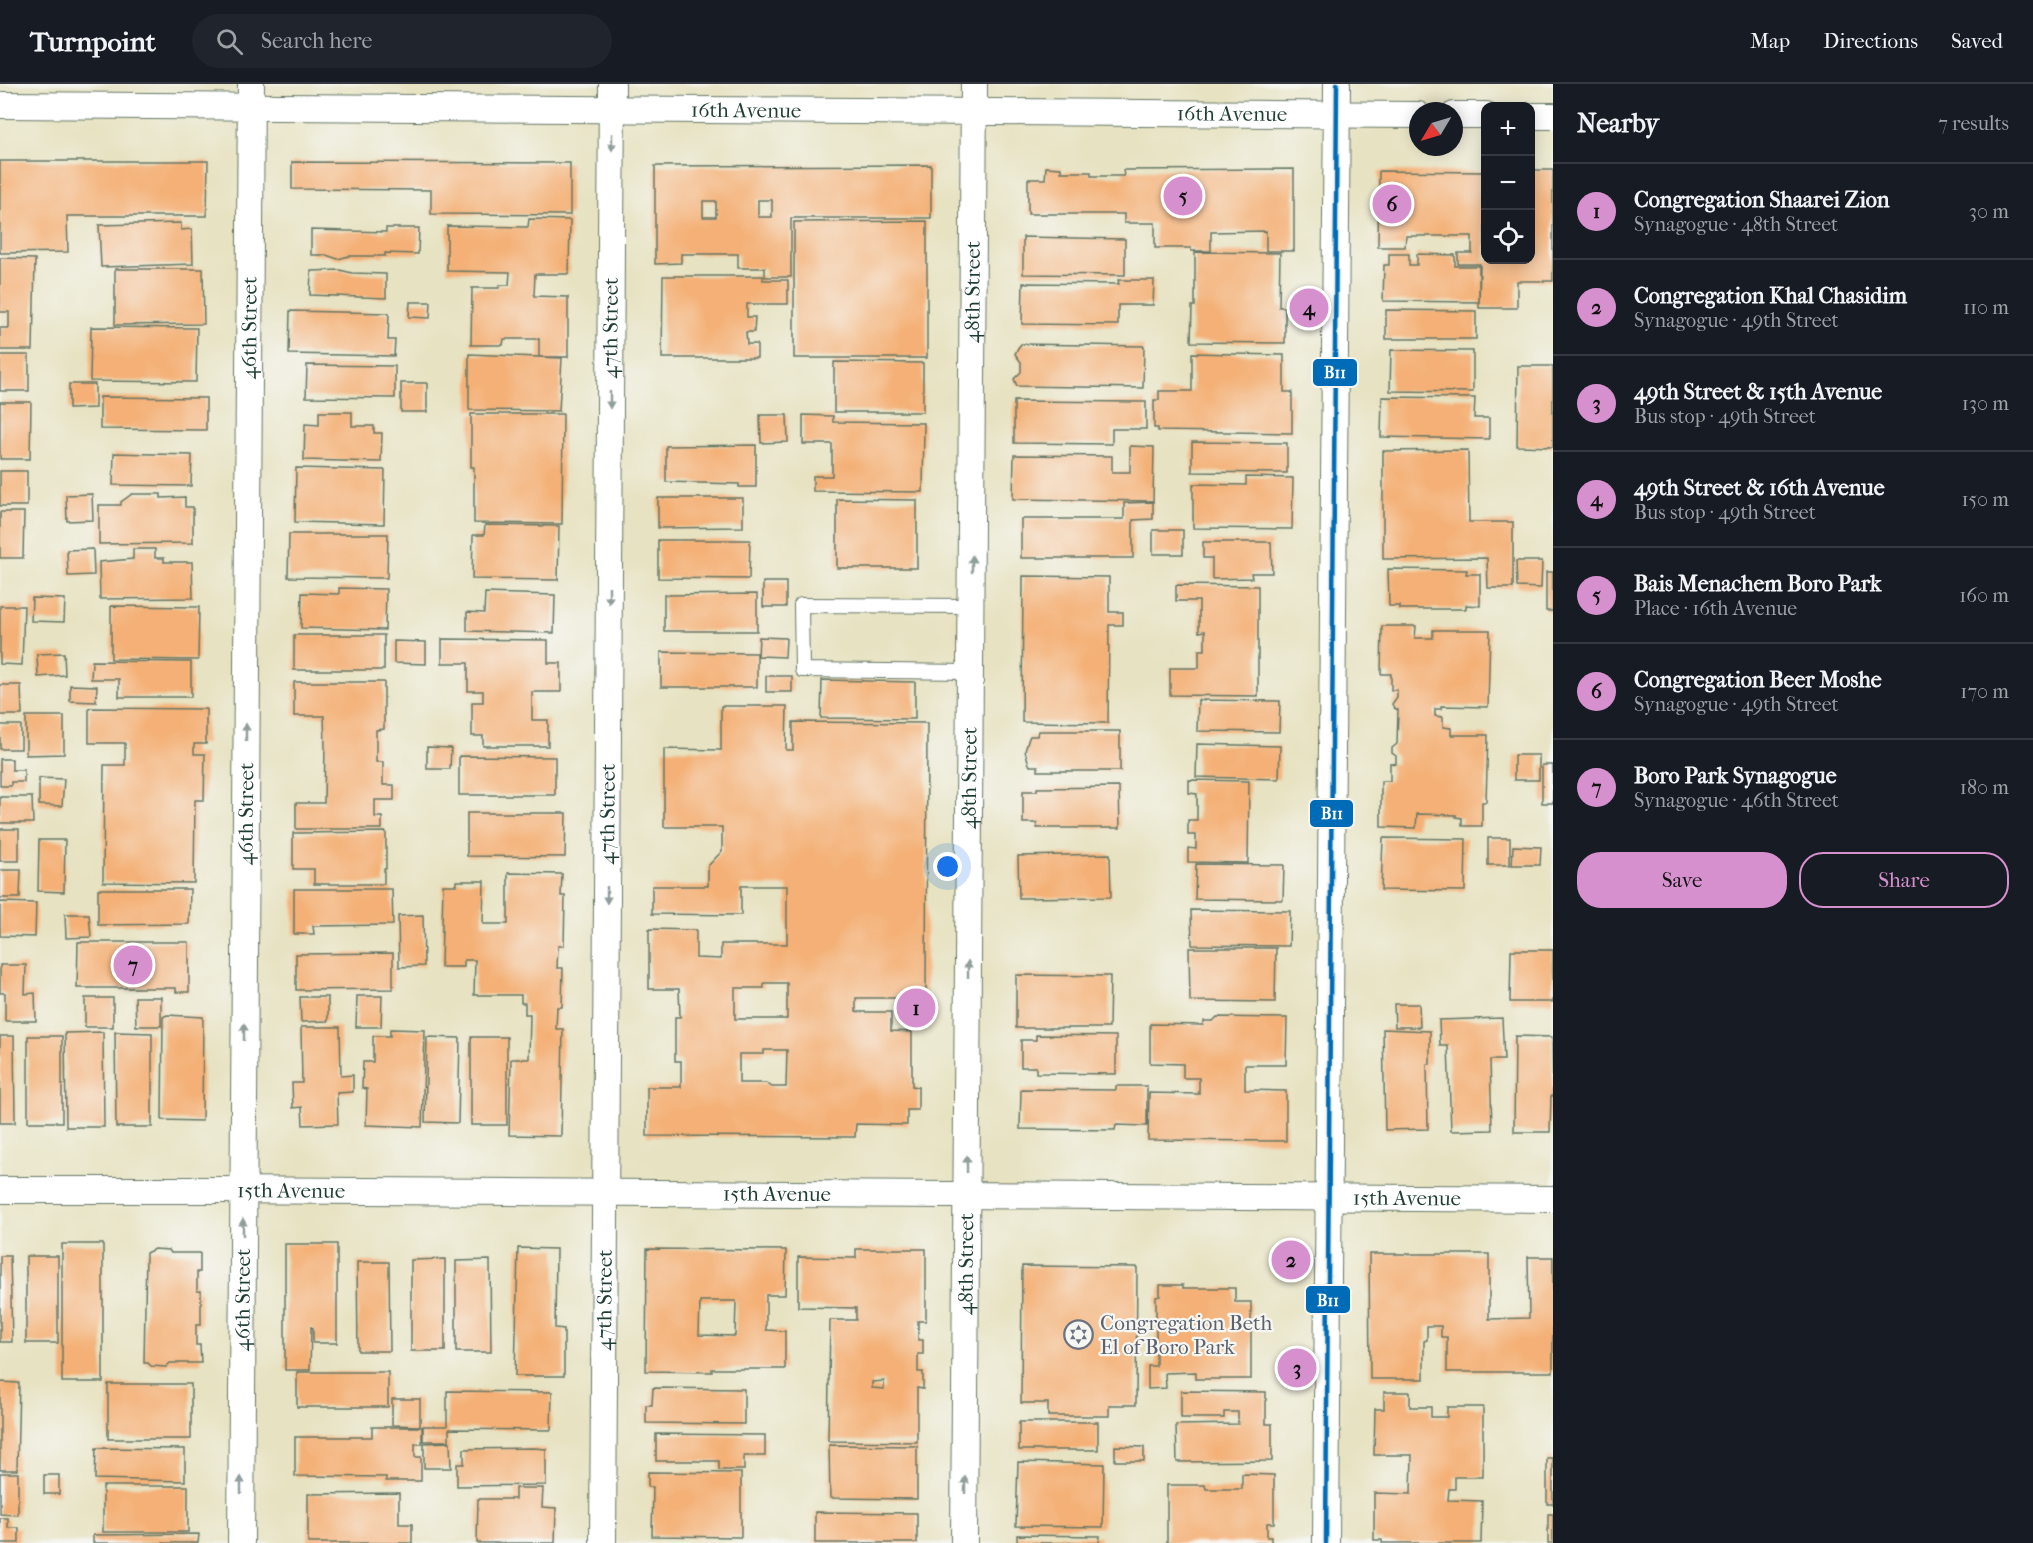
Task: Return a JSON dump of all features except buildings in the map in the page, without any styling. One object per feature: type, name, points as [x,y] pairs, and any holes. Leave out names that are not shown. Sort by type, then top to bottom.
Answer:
[{"type":"street","name":"48th Street","points":[[964,1543],[974,84]]},
{"type":"street","points":[[1326,1543],[1336,84]]},
{"type":"street","name":"16th Avenue","points":[[0,105],[251,95],[612,96],[974,111],[1409,115]]},
{"type":"street","name":"46th Street","points":[[241,1543],[251,95]]},
{"type":"street","name":"47th Street","points":[[603,1543],[612,96]]},
{"type":"street","points":[[1463,115],[1481,115]]},
{"type":"street","points":[[1535,116],[1553,116]]},
{"type":"street","name":"15th Avenue","points":[[0,1190],[1553,1199]]},
{"type":"lane","points":[[970,672],[802,670],[801,605],[971,606]]},
{"type":"transit line","name":"B11","points":[[1326,1543],[1337,84]]},
{"type":"place","name":"Bais Menachem Boro Park","points":[[1183,196]]},
{"type":"place","name":"Congregation Beer Moshe","points":[[1392,204]]},
{"type":"place","name":"49th Street & 16th Avenue","points":[[1309,308]]},
{"type":"place","name":"Boro Park Synagogue","points":[[133,965]]},
{"type":"place","name":"Congregation Shaarei Zion","points":[[916,1008]]},
{"type":"place","name":"Congregation Khal Chasidim","points":[[1291,1260]]},
{"type":"place","name":"Congregation Beth El of Boro Park","points":[[1079,1335]]},
{"type":"place","name":"49th Street & 15th Avenue","points":[[1297,1368]]}]
